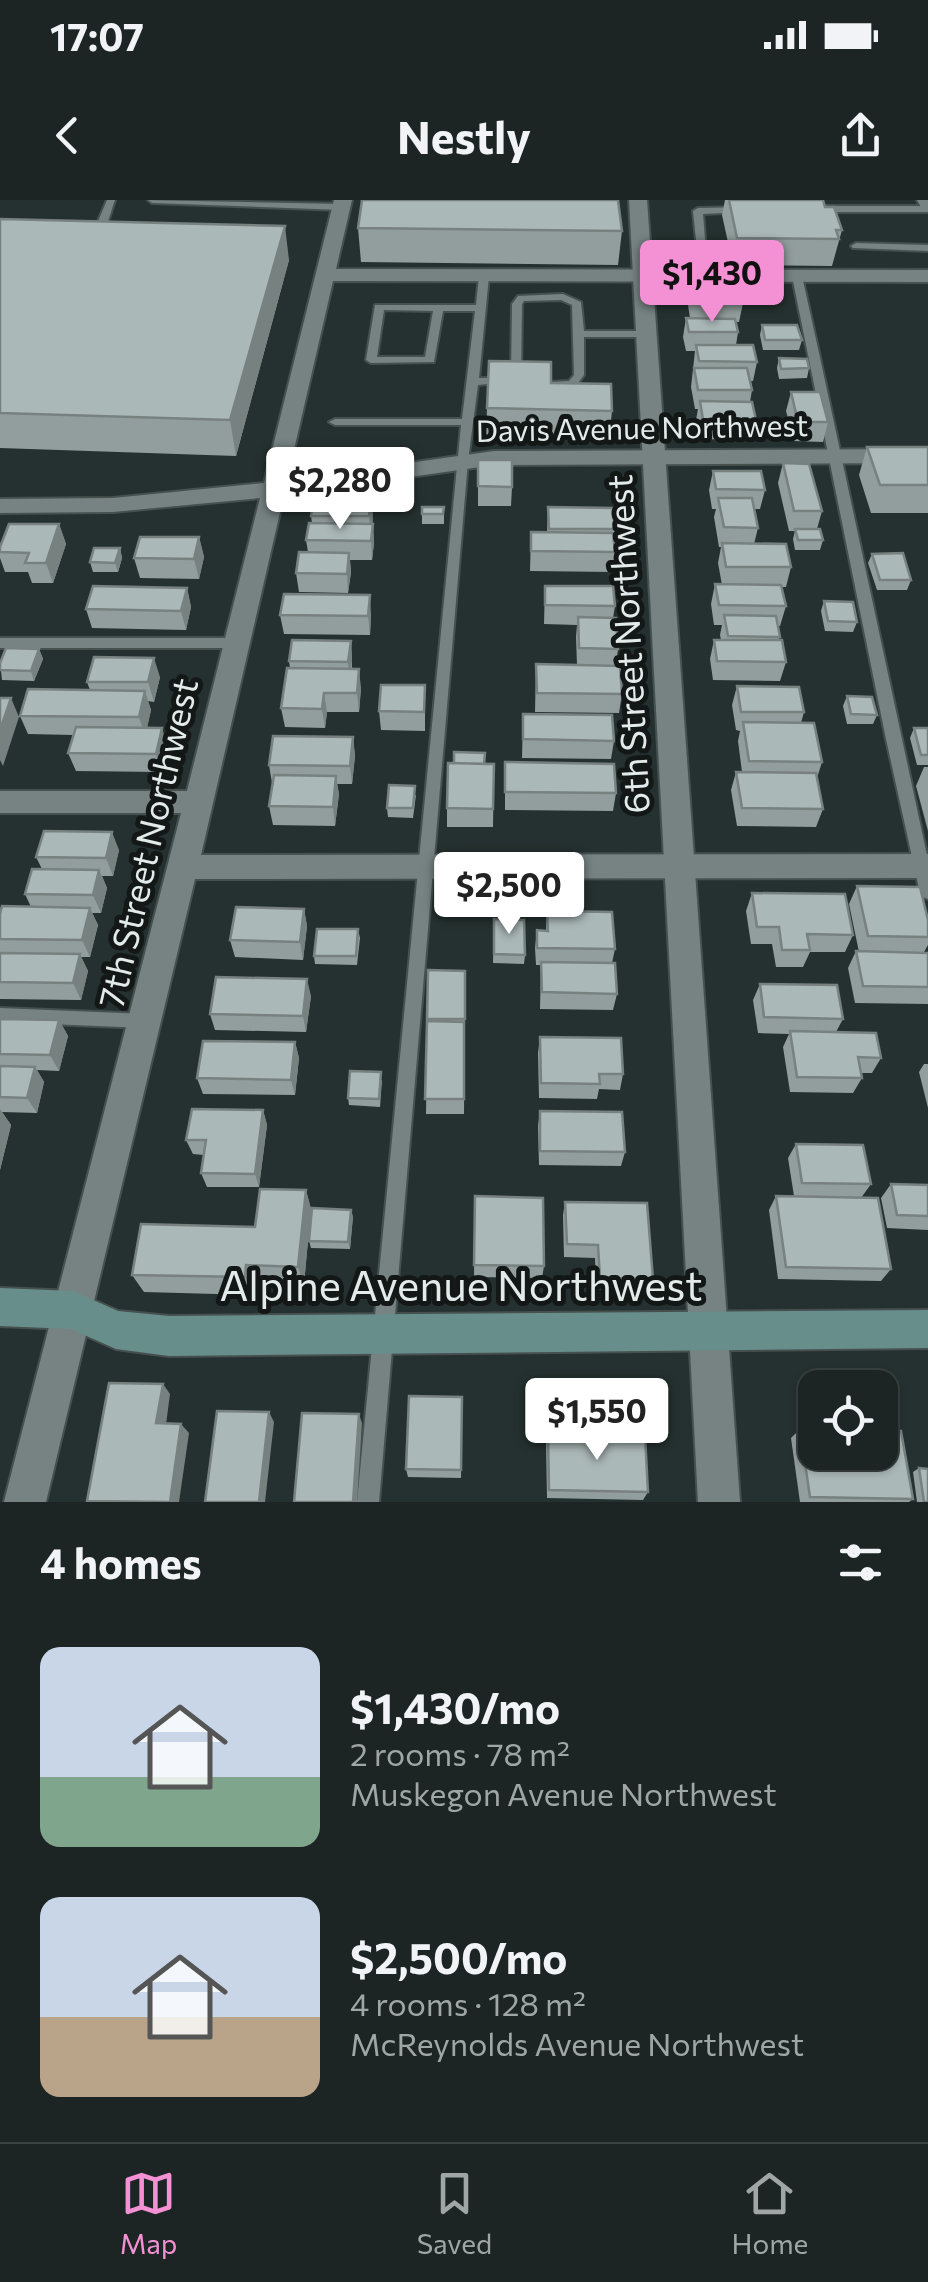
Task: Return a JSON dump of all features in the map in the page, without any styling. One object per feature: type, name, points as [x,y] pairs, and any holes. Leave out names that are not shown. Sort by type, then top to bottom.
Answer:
[{"type":"main road","name":"Alpine Avenue Northwest","points":[[0,1307],[73,1310],[116,1330],[169,1336],[928,1329]]},
{"type":"street","name":"6th Street Northwest","points":[[638,200],[646,276],[719,1502]]},
{"type":"street","name":"7th Street Northwest","points":[[24,1502],[184,867],[234,643],[275,489],[342,204]]},
{"type":"street","points":[[324,275],[928,276]]},
{"type":"street","name":"Davis Avenue Northwest","points":[[0,506],[113,505],[275,489],[462,461],[928,456]]},
{"type":"street","points":[[0,802],[197,802]]},
{"type":"street","points":[[184,867],[680,865],[926,875]]},
{"type":"lane","points":[[80,229],[100,229],[112,200]]},
{"type":"lane","points":[[152,200],[342,204]]},
{"type":"lane","points":[[809,209],[927,204]]},
{"type":"lane","points":[[704,276],[698,211],[759,209]]},
{"type":"lane","points":[[856,246],[928,248]]},
{"type":"lane","points":[[368,1502],[390,1223],[462,461],[484,276]]},
{"type":"lane","points":[[797,276],[838,456],[869,636],[926,875]]},
{"type":"lane","points":[[473,382],[522,382],[517,304],[520,298],[563,297],[577,304],[579,375],[572,384],[542,384]]},
{"type":"lane","points":[[438,308],[430,360],[371,360],[379,308],[438,308],[480,308]]},
{"type":"lane","points":[[579,334],[649,334]]},
{"type":"lane","points":[[335,422],[468,422]]},
{"type":"lane","points":[[0,643],[234,643]]},
{"type":"lane","points":[[0,1015],[146,1021]]},
{"type":"building","points":[[362,200],[618,200],[622,231],[358,228]]},
{"type":"building","points":[[729,200],[823,200],[825,207],[834,207],[842,230],[836,230],[839,239],[737,238]]},
{"type":"building","points":[[0,219],[285,226],[230,420],[0,413]]},
{"type":"building","points":[[690,280],[738,281],[743,303],[693,302]]},
{"type":"building","points":[[686,318],[735,319],[738,332],[689,332]]},
{"type":"building","points":[[762,325],[797,325],[802,340],[765,340]]},
{"type":"building","points":[[696,345],[753,345],[757,362],[699,361]]},
{"type":"building","points":[[779,358],[807,359],[809,368],[781,369]]},
{"type":"building","points":[[489,361],[551,362],[551,383],[611,384],[612,411],[487,408]]},
{"type":"building","points":[[694,368],[747,368],[752,390],[698,390]]},
{"type":"building","points":[[791,392],[820,392],[828,422],[798,422]]},
{"type":"building","points":[[700,401],[752,402],[756,420],[703,420]]},
{"type":"building","points":[[867,447],[928,447],[928,485],[880,485]]},
{"type":"building","points":[[478,460],[512,460],[512,487],[478,486]]},
{"type":"building","points":[[783,463],[809,464],[822,511],[794,511]]},
{"type":"building","points":[[713,471],[761,471],[765,490],[716,489]]},
{"type":"building","points":[[316,483],[341,483],[339,495],[371,496],[369,516],[311,516]]},
{"type":"building","points":[[718,498],[752,498],[758,528],[724,527]]},
{"type":"building","points":[[422,507],[444,507],[443,514],[422,514]]},
{"type":"building","points":[[548,507],[613,508],[615,529],[549,529]]},
{"type":"building","points":[[309,523],[373,524],[371,541],[306,540]]},
{"type":"building","points":[[9,524],[59,524],[46,563],[25,563],[29,553],[0,552]]},
{"type":"building","points":[[795,529],[820,529],[823,540],[798,540]]},
{"type":"building","points":[[531,532],[613,533],[615,552],[531,551]]},
{"type":"building","points":[[140,537],[199,537],[194,559],[134,558]]},
{"type":"building","points":[[722,543],[786,544],[791,567],[726,567]]},
{"type":"building","points":[[94,548],[120,548],[115,563],[90,562]]},
{"type":"building","points":[[299,552],[349,553],[347,574],[296,573]]},
{"type":"building","points":[[903,553],[911,580],[880,580],[872,554]]},
{"type":"building","points":[[715,584],[781,585],[786,606],[719,605]]},
{"type":"building","points":[[93,586],[187,588],[181,611],[86,609]]},
{"type":"building","points":[[545,586],[613,586],[615,606],[545,605]]},
{"type":"building","points":[[284,594],[370,595],[368,616],[280,615]]},
{"type":"building","points":[[824,601],[853,602],[857,622],[828,621]]},
{"type":"building","points":[[724,615],[776,616],[780,637],[728,636]]},
{"type":"building","points":[[578,617],[616,618],[618,649],[579,648]]},
{"type":"building","points":[[292,640],[351,641],[348,662],[289,661]]},
{"type":"building","points":[[714,640],[782,640],[786,662],[717,661]]},
{"type":"building","points":[[6,648],[39,649],[31,671],[0,670]]},
{"type":"building","points":[[94,657],[154,658],[148,682],[87,682]]},
{"type":"building","points":[[536,664],[620,666],[622,694],[537,693]]},
{"type":"building","points":[[287,668],[359,669],[357,693],[324,693],[322,709],[281,708]]},
{"type":"building","points":[[381,685],[425,685],[424,712],[379,711]]},
{"type":"building","points":[[737,686],[799,687],[804,712],[741,712]]},
{"type":"building","points":[[28,689],[145,691],[139,717],[20,716]]},
{"type":"building","points":[[847,696],[872,697],[877,715],[851,714]]},
{"type":"building","points":[[0,698],[11,698],[0,730]]},
{"type":"building","points":[[523,714],[612,715],[614,741],[523,739]]},
{"type":"building","points":[[743,722],[814,723],[822,762],[749,761]]},
{"type":"building","points":[[76,727],[162,728],[156,754],[68,753]]},
{"type":"building","points":[[914,728],[928,728],[928,755],[921,755]]},
{"type":"building","points":[[273,736],[353,737],[350,766],[269,765]]},
{"type":"building","points":[[454,752],[485,753],[484,764],[454,763]]},
{"type":"building","points":[[505,762],[614,764],[616,793],[505,792]]},
{"type":"building","points":[[448,763],[494,764],[493,809],[447,808]]},
{"type":"building","points":[[736,772],[816,773],[823,809],[742,808]]},
{"type":"building","points":[[274,775],[336,776],[333,807],[269,806]]},
{"type":"building","points":[[389,785],[415,786],[413,808],[387,808]]},
{"type":"building","points":[[44,831],[112,832],[106,858],[36,857]]},
{"type":"building","points":[[32,869],[99,870],[93,895],[25,894]]},
{"type":"building","points":[[857,886],[920,887],[928,937],[868,936]]},
{"type":"building","points":[[752,893],[845,894],[853,935],[807,934],[810,950],[782,950],[779,927],[757,927]]},
{"type":"building","points":[[2,906],[90,908],[82,940],[0,939]]},
{"type":"building","points":[[236,907],[304,909],[300,942],[230,940]]},
{"type":"building","points":[[547,911],[612,912],[615,949],[537,948],[537,930],[548,931]]},
{"type":"building","points":[[494,919],[524,920],[525,955],[494,954]]},
{"type":"building","points":[[317,929],[358,929],[356,956],[314,956]]},
{"type":"building","points":[[856,951],[928,953],[928,987],[863,986]]},
{"type":"building","points":[[0,953],[80,954],[73,983],[0,982]]},
{"type":"building","points":[[541,962],[615,963],[617,994],[542,992]]},
{"type":"building","points":[[428,970],[465,971],[465,1019],[427,1019]]},
{"type":"building","points":[[216,977],[307,979],[303,1016],[210,1014]]},
{"type":"building","points":[[760,984],[837,985],[843,1019],[764,1017]]},
{"type":"building","points":[[0,1019],[59,1020],[50,1055],[0,1054]]},
{"type":"building","points":[[427,1021],[464,1022],[464,1099],[425,1099]]},
{"type":"building","points":[[790,1031],[876,1033],[881,1058],[858,1057],[862,1078],[797,1077]]},
{"type":"building","points":[[540,1037],[621,1038],[623,1074],[599,1074],[600,1084],[541,1083]]},
{"type":"building","points":[[203,1041],[295,1042],[291,1080],[197,1078]]},
{"type":"building","points":[[0,1066],[35,1067],[27,1098],[0,1097]]},
{"type":"building","points":[[350,1071],[381,1072],[379,1099],[348,1098]]},
{"type":"building","points":[[192,1109],[263,1110],[255,1174],[201,1173],[206,1140],[186,1140]]},
{"type":"building","points":[[540,1111],[622,1112],[625,1152],[540,1151]]},
{"type":"building","points":[[796,1144],[863,1145],[871,1184],[802,1183]]},
{"type":"building","points":[[891,1184],[928,1185],[928,1216],[897,1215]]},
{"type":"building","points":[[260,1189],[306,1190],[298,1267],[246,1265],[245,1277],[132,1275],[141,1224],[255,1227]]},
{"type":"building","points":[[475,1196],[543,1198],[544,1266],[474,1265]]},
{"type":"building","points":[[776,1196],[878,1198],[891,1269],[786,1267]]},
{"type":"building","points":[[565,1202],[647,1203],[653,1279],[600,1278],[598,1245],[567,1244]]},
{"type":"building","points":[[312,1208],[351,1210],[348,1242],[309,1241]]},
{"type":"building","points":[[109,1383],[163,1384],[156,1423],[181,1424],[170,1502],[87,1501]]},
{"type":"building","points":[[409,1396],[462,1397],[461,1470],[406,1469]]},
{"type":"building","points":[[217,1411],[269,1412],[259,1502],[205,1502]]},
{"type":"building","points":[[302,1413],[359,1414],[353,1502],[294,1502]]},
{"type":"building","points":[[898,1431],[901,1431],[913,1499],[810,1497],[806,1470],[898,1470]]},
{"type":"building","points":[[548,1434],[645,1436],[648,1492],[549,1490]]},
{"type":"building","points":[[919,1468],[928,1469],[928,1502],[924,1502]]}]
